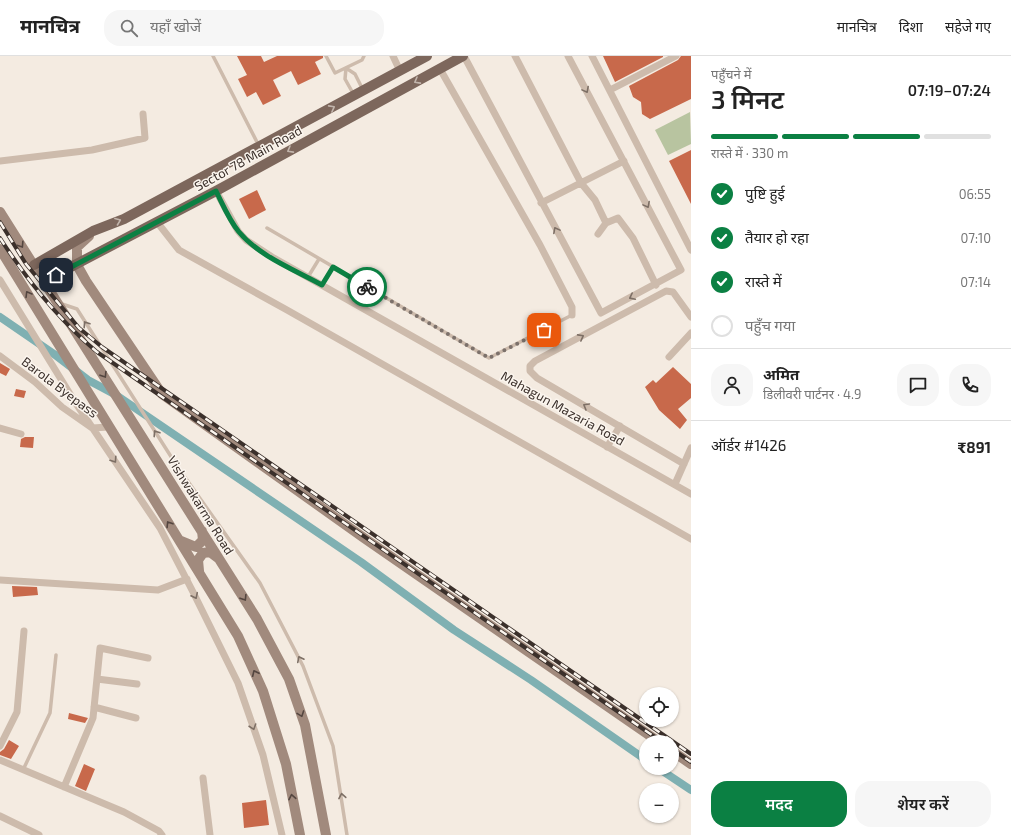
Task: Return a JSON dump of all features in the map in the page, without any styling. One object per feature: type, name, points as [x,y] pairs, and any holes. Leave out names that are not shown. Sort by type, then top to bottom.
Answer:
[{"type":"main road","name":"Sector 78 Main Road","points":[[34,265],[93,231],[124,219],[427,56]]},
{"type":"main road","name":"Sector 78 Main Road","points":[[44,281],[216,191],[464,56]]},
{"type":"main road","points":[[307,121],[317,120],[319,128],[315,137]]},
{"type":"main road","name":"Vishwakarma Road","points":[[0,212],[257,619],[289,679],[305,725],[326,835]]},
{"type":"main road","points":[[93,231],[77,247],[76,265],[162,394],[371,542],[649,735]]},
{"type":"main road","points":[[0,248],[238,636],[263,691],[286,764],[300,835]]},
{"type":"main road","points":[[179,540],[196,547],[202,540],[202,531]]},
{"type":"main road","points":[[199,573],[198,560],[203,553],[210,552],[220,560]]},
{"type":"main road","points":[[679,756],[691,764]]},
{"type":"street","points":[[393,56],[400,71]]},
{"type":"street","points":[[464,56],[601,313],[656,285],[681,270],[568,56]]},
{"type":"street","points":[[516,56],[581,183],[595,200],[606,223]]},
{"type":"street","points":[[592,56],[691,250]]},
{"type":"street","points":[[610,90],[676,56]]},
{"type":"street","points":[[440,69],[540,245],[572,307],[572,316]]},
{"type":"street","points":[[0,161],[92,150],[145,138],[144,114]]},
{"type":"street","points":[[542,203],[624,161]]},
{"type":"street","name":"Mahagun Mazaria Road","points":[[216,191],[232,223],[246,240],[272,257],[691,493]]},
{"type":"street","points":[[598,234],[606,223],[618,218],[633,238],[656,285]]},
{"type":"street","points":[[157,222],[179,250],[288,310],[691,539]]},
{"type":"street","points":[[0,280],[75,402],[160,528],[187,579],[238,683],[263,755],[282,835]]},
{"type":"street","points":[[684,464],[537,378],[530,371],[530,366],[535,361],[666,291],[673,292],[691,317]]},
{"type":"street","points":[[669,357],[691,333]]},
{"type":"street","name":"Barola Byepass","points":[[0,356],[35,382],[62,407],[92,428],[109,426]]},
{"type":"street","points":[[607,447],[620,426]]},
{"type":"street","points":[[0,428],[21,434]]},
{"type":"street","points":[[675,484],[691,448]]},
{"type":"street","points":[[0,580],[158,590],[187,579]]},
{"type":"street","points":[[0,746],[17,712],[24,631]]},
{"type":"street","points":[[64,787],[93,718],[100,648],[148,658]]},
{"type":"street","points":[[97,679],[137,684]]},
{"type":"street","points":[[94,707],[136,718]]},
{"type":"street","points":[[0,760],[124,812],[159,831],[162,835]]},
{"type":"street","points":[[203,778],[210,835]]},
{"type":"street","points":[[0,816],[40,835]]},
{"type":"lane","points":[[213,56],[259,146]]},
{"type":"lane","points":[[326,56],[335,74],[362,60],[364,56]]},
{"type":"lane","points":[[346,68],[355,74],[363,91]]},
{"type":"lane","points":[[346,68],[345,79],[354,96]]},
{"type":"lane","points":[[267,228],[489,358],[572,316]]},
{"type":"lane","points":[[308,277],[319,259]]},
{"type":"lane","points":[[322,285],[333,267]]},
{"type":"lane","points":[[58,303],[77,309],[178,466],[260,583],[303,666],[332,746],[346,835]]},
{"type":"lane","points":[[23,770],[50,713],[56,655]]},
{"type":"green space","points":[[690,112],[691,144],[668,155],[655,130]]},
{"type":"building","points":[[237,56],[261,56],[264,62],[277,56],[323,56],[323,58],[315,62],[321,74],[298,85],[291,71],[273,80],[281,96],[263,105],[256,92],[247,97],[238,79],[247,75]]},
{"type":"building","points":[[603,56],[663,56],[663,57],[615,82]]},
{"type":"building","points":[[681,56],[691,56],[691,99],[650,119],[642,114],[641,102],[633,97],[629,86],[678,60]]},
{"type":"building","points":[[691,150],[691,204],[669,161]]},
{"type":"building","points":[[257,190],[266,210],[249,219],[239,199]]},
{"type":"building","points":[[0,363],[10,369],[6,376],[0,373]]},
{"type":"building","points":[[673,367],[691,384],[691,398],[678,409],[687,420],[680,429],[659,410],[645,387],[653,380],[656,383]]},
{"type":"building","points":[[16,389],[26,391],[24,398],[14,396]]},
{"type":"building","points":[[25,437],[34,437],[33,448],[20,447],[21,439]]},
{"type":"building","points":[[12,586],[37,587],[38,595],[13,597]]},
{"type":"building","points":[[69,713],[88,718],[85,723],[68,719]]},
{"type":"building","points":[[9,740],[19,746],[11,759],[0,755],[0,752],[4,749]]},
{"type":"building","points":[[84,764],[95,769],[86,791],[75,786]]},
{"type":"building","points":[[266,800],[269,825],[244,828],[242,803]]},
{"type":"waterway","points":[[0,317],[54,354],[88,380],[116,395],[361,562],[454,630],[531,680],[639,755]]},
{"type":"waterway","points":[[668,775],[691,790]]},
{"type":"railway","points":[[0,222],[26,264],[79,328],[102,347],[691,754]]},
{"type":"railway","points":[[0,238],[44,299],[70,327],[97,352],[652,735]]},
{"type":"railway","points":[[679,754],[691,762]]},
{"type":"way so far","points":[[367,287],[489,358],[544,330]]},
{"type":"route","points":[[56,275],[216,191],[232,223],[238,231],[246,240],[272,257],[322,285],[333,267],[367,287]]}]
